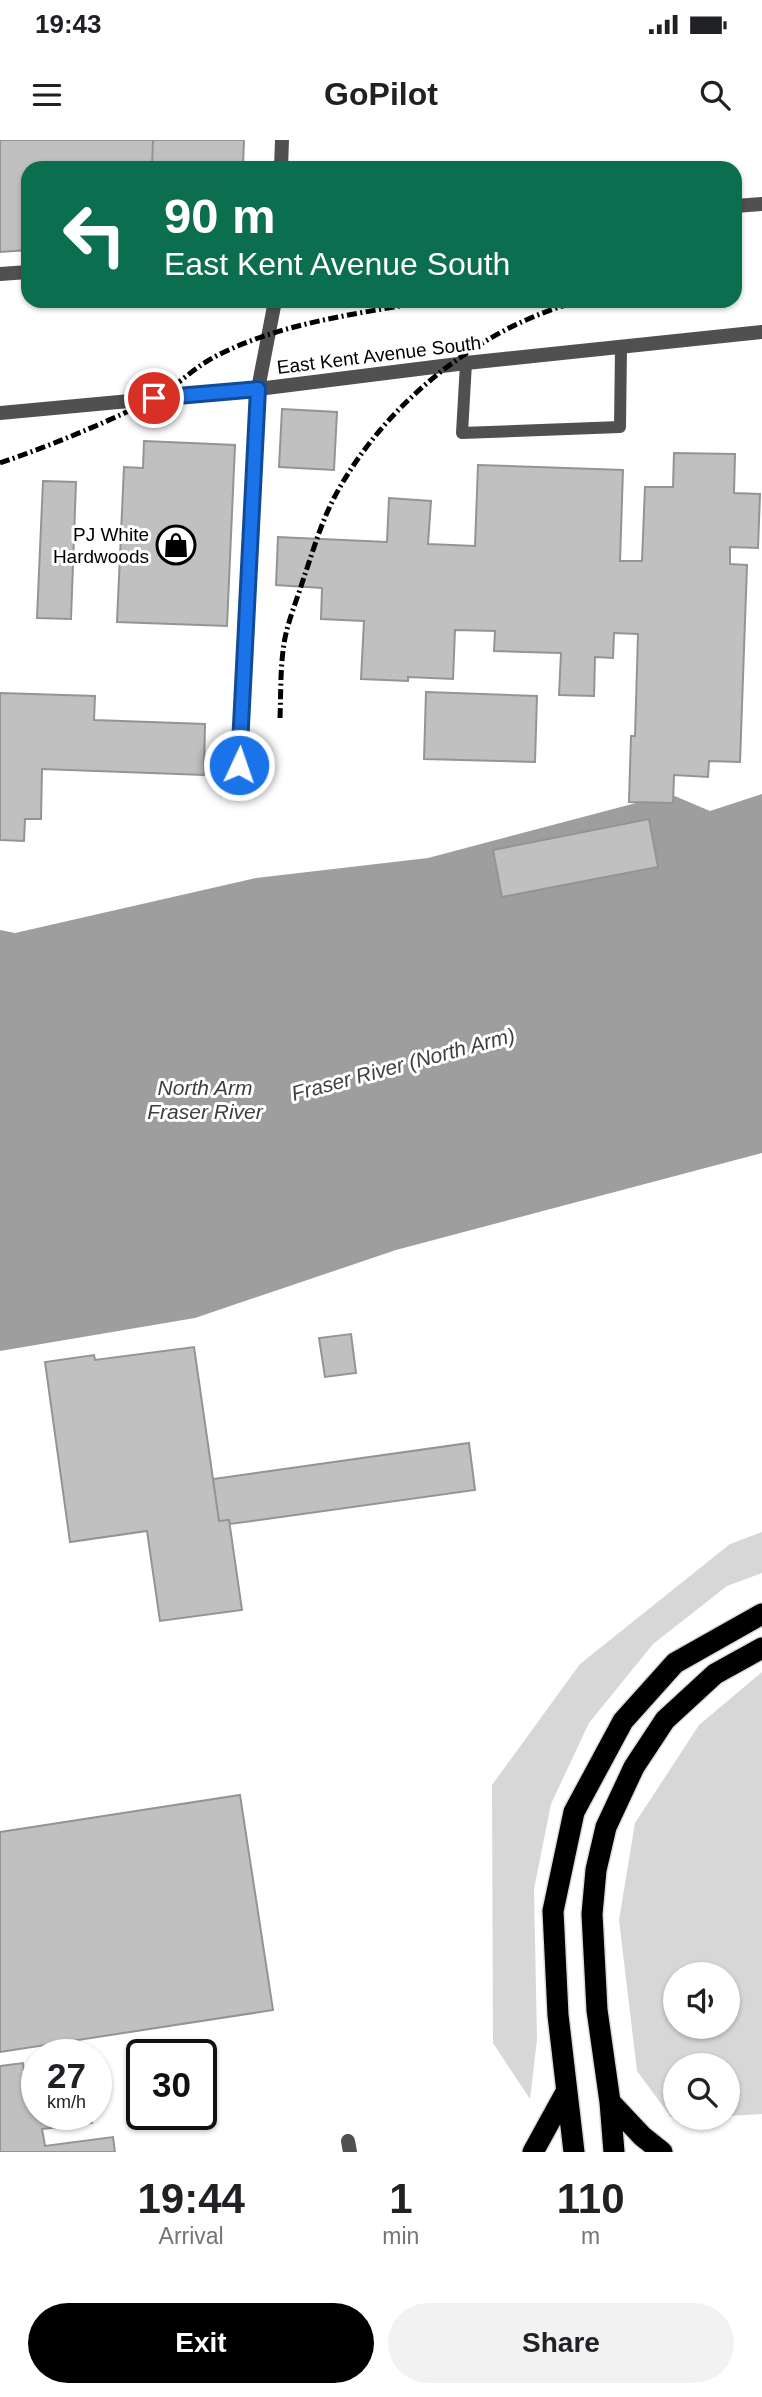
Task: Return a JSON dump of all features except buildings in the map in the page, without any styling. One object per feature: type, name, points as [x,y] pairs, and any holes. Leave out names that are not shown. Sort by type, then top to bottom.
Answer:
[{"type":"highway","points":[[574,2152],[558,2015],[553,1911],[574,1812],[623,1721],[675,1663],[762,1614]]},
{"type":"highway","points":[[614,2152],[597,2010],[592,1914],[596,1870],[606,1827],[634,1767],[665,1720],[715,1674],[762,1648]]},
{"type":"highway","points":[[533,2152],[566,2092]]},
{"type":"highway","points":[[610,2102],[642,2136],[662,2152]]},
{"type":"street","points":[[281,161],[282,140]]},
{"type":"street","points":[[742,205],[762,204]]},
{"type":"street","points":[[0,274],[21,272]]},
{"type":"street","points":[[239,765],[258,389],[274,308]]},
{"type":"street","name":"East Kent Avenue South","points":[[0,413],[258,389],[466,363],[762,332]]},
{"type":"lane","points":[[466,363],[462,433],[620,427],[621,347]]},
{"type":"shaded area","points":[[762,1532],[762,1573],[727,1586],[653,1644],[589,1723],[551,1804],[534,1889],[537,2040],[530,2099],[493,2043],[492,1785],[580,1664],[730,1544]]},
{"type":"shaded area","points":[[762,1672],[762,2114],[740,2115],[740,2053],[663,2053],[663,2106],[637,2071],[619,1920],[635,1823],[699,1725]]},
{"type":"water","name":"North Arm Fraser River","points":[[670,794],[710,811],[762,794],[762,1153],[396,1250],[195,1318],[0,1351],[0,930],[15,933],[256,878],[428,858]]},
{"type":"railway","points":[[0,463],[77,434],[152,400],[209,360],[242,344],[290,328],[389,308]]},
{"type":"railway","points":[[280,718],[282,658],[289,623],[325,517],[354,464],[378,432],[406,402],[437,375],[470,350],[506,330],[558,308]]},
{"type":"place","name":"PJ White Hardwoods","points":[[176,545]]},
{"type":"route","points":[[154,398],[258,389],[239,765]]},
{"type":"water label","name":"Fraser River (North Arm)","points":[[403,1064]]}]
